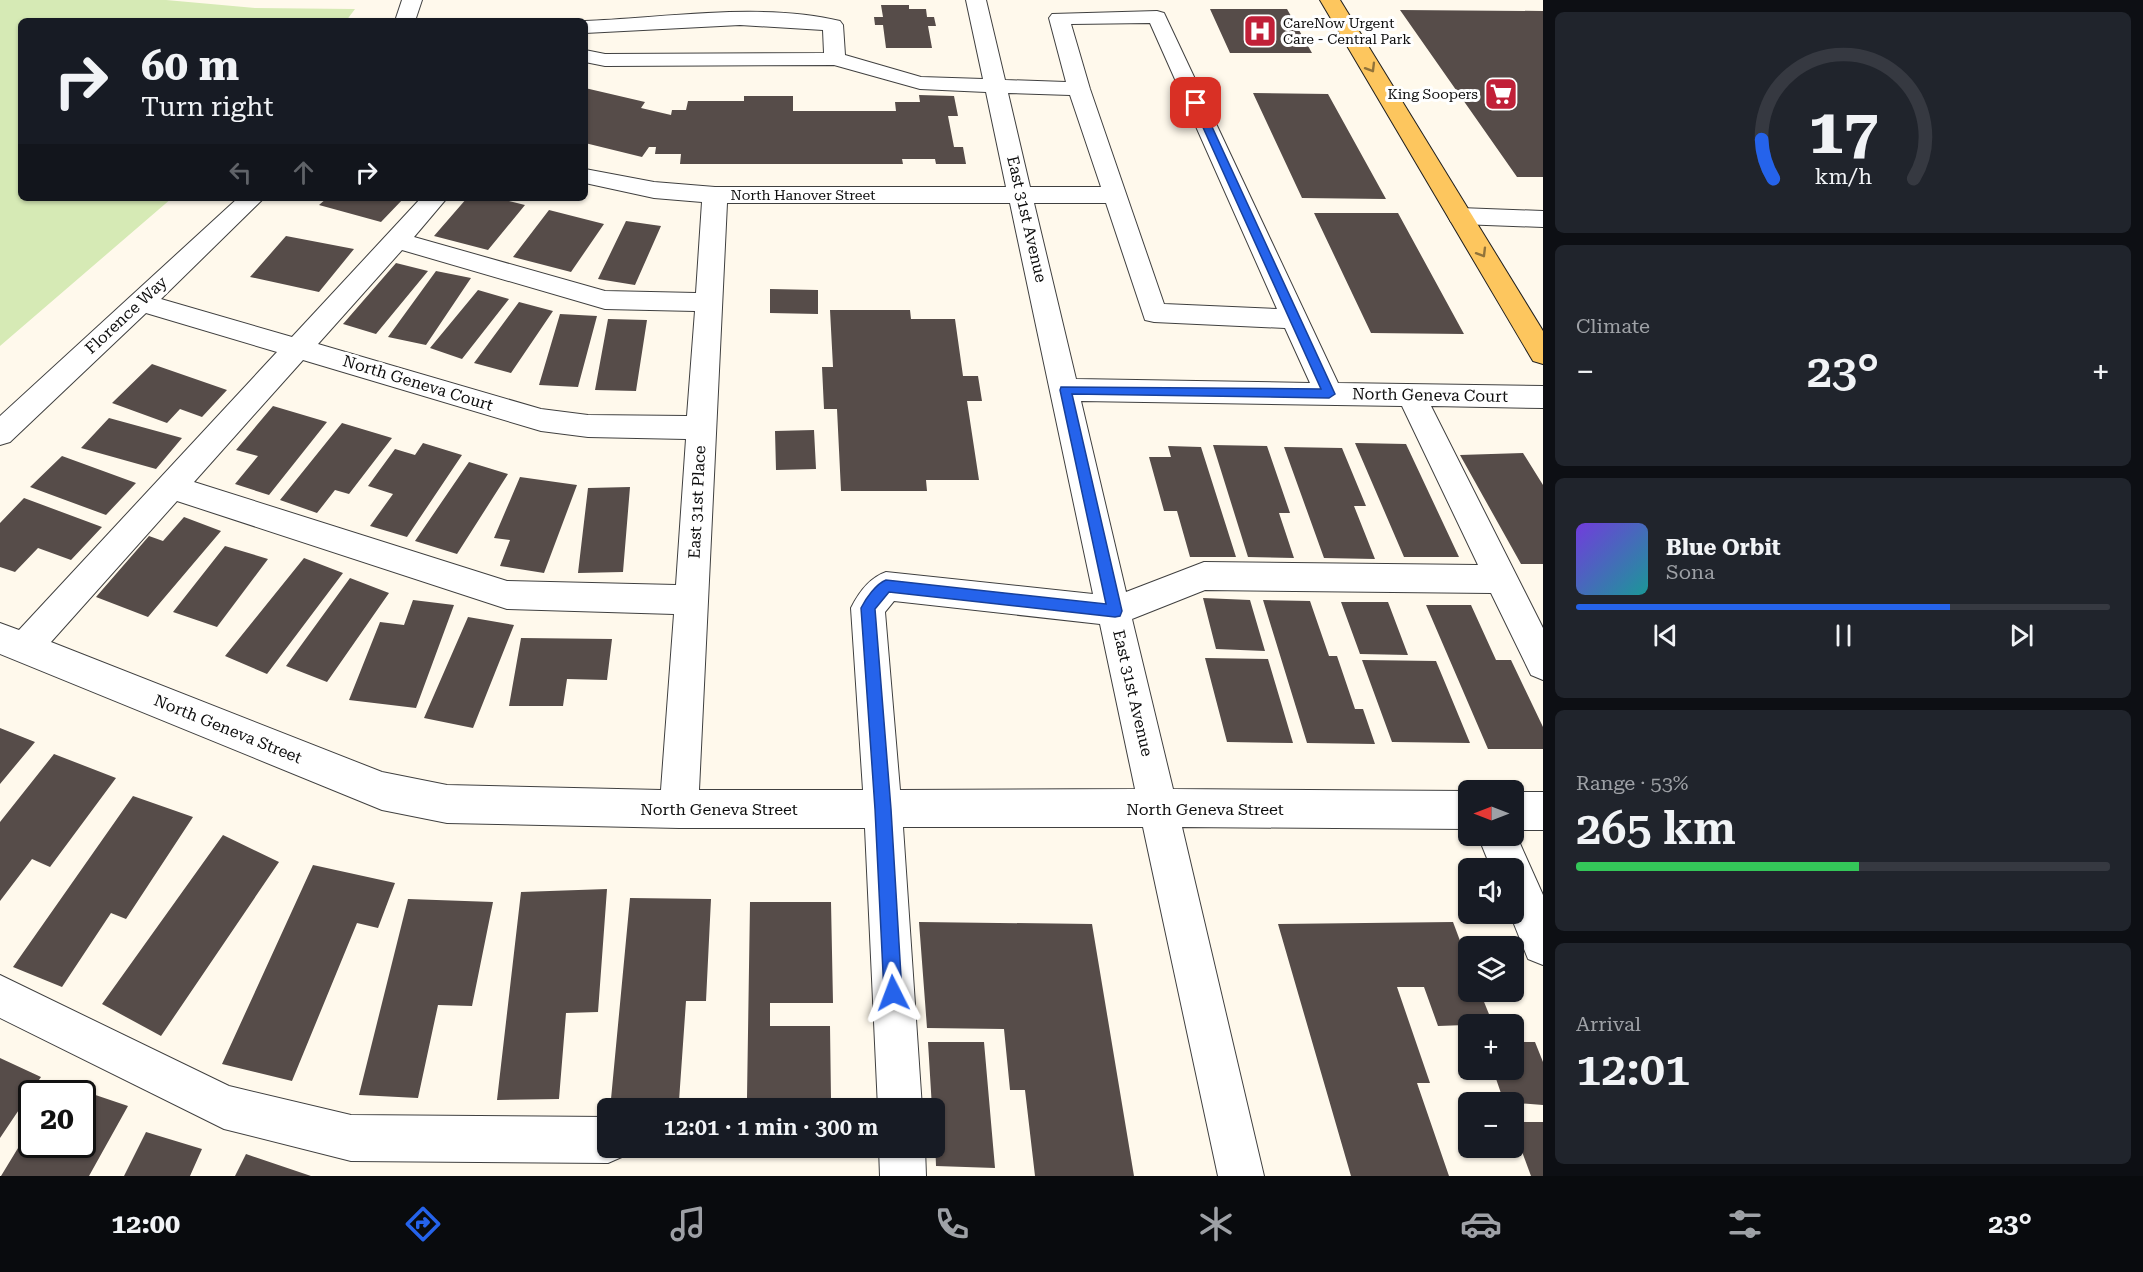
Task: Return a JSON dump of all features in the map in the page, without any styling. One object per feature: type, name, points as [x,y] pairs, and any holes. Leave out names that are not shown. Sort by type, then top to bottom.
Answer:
[{"type":"main road","points":[[1330,0],[1543,354]]},
{"type":"street","points":[[406,18],[412,0]]},
{"type":"street","name":"East 31st Avenue","points":[[976,0],[1241,1176]]},
{"type":"street","points":[[1295,318],[1154,313],[1079,89],[1059,18],[1156,17],[1295,318],[1329,394]]},
{"type":"street","points":[[588,27],[701,20],[798,19],[834,25],[835,59]]},
{"type":"street","points":[[588,57],[605,60],[835,59],[920,83],[1079,89]]},
{"type":"street","name":"North Hanover Street","points":[[588,177],[654,190],[715,195],[1116,195]]},
{"type":"street","name":"East 31st Place","points":[[679,809],[715,195]]},
{"type":"street","name":"Florence Way","points":[[0,434],[249,201]]},
{"type":"street","points":[[12,643],[171,487],[432,201]]},
{"type":"street","points":[[1460,216],[1543,219]]},
{"type":"street","points":[[396,240],[605,300],[709,302]]},
{"type":"street","name":"North Geneva Court","points":[[140,302],[541,420],[588,426],[701,428]]},
{"type":"street","name":"North Geneva Court","points":[[1065,390],[1543,397]]},
{"type":"street","points":[[1411,395],[1543,664]]},
{"type":"street","points":[[171,487],[507,595],[691,600]]},
{"type":"street","points":[[899,1098],[883,809],[868,608],[886,586],[1115,611],[1204,576],[1501,579]]},
{"type":"street","name":"North Geneva Street","points":[[12,643],[382,791],[447,804],[679,809],[1458,810]]},
{"type":"street","points":[[1524,811],[1543,811]]},
{"type":"street","points":[[1524,898],[1543,944]]},
{"type":"street","points":[[0,996],[225,1107],[351,1138],[597,1140]]},
{"type":"street","points":[[902,1158],[903,1176]]},
{"type":"green space","points":[[0,0],[166,0],[255,8],[355,9],[348,18],[18,18],[18,201],[169,201],[0,346]]},
{"type":"building","points":[[881,5],[909,5],[909,9],[926,9],[927,17],[934,17],[936,26],[928,26],[932,48],[886,48],[883,25],[875,25],[874,17],[883,17]]},
{"type":"building","name":"CareNow Urgent Care - Central Park","points":[[1210,9],[1287,9],[1312,53],[1230,53]]},
{"type":"building","name":"King Soopers","points":[[1400,10],[1543,11],[1543,177],[1517,177]]},
{"type":"building","points":[[588,89],[645,102],[641,108],[671,115],[672,110],[686,110],[688,101],[744,101],[744,96],[793,96],[793,111],[896,111],[895,102],[920,102],[919,95],[954,96],[958,116],[948,116],[954,147],[963,147],[966,164],[936,164],[935,159],[902,159],[903,164],[680,164],[681,154],[655,154],[656,147],[649,147],[642,157],[588,144]]},
{"type":"building","points":[[1253,93],[1328,94],[1386,199],[1302,198]]},
{"type":"building","points":[[324,201],[401,201],[381,222],[319,205]]},
{"type":"building","points":[[464,201],[509,201],[525,205],[488,250],[434,236]]},
{"type":"building","points":[[549,210],[604,224],[571,272],[513,257]]},
{"type":"building","points":[[1314,213],[1398,213],[1464,334],[1371,333]]},
{"type":"building","points":[[626,221],[661,226],[635,285],[598,279]]},
{"type":"building","points":[[286,236],[354,249],[319,292],[250,277]]},
{"type":"building","points":[[396,263],[428,271],[376,334],[343,324]]},
{"type":"building","points":[[436,271],[471,278],[426,345],[388,337]]},
{"type":"building","points":[[770,289],[818,290],[818,314],[770,313]]},
{"type":"building","points":[[478,290],[509,299],[462,359],[430,348]]},
{"type":"building","points":[[519,302],[553,311],[511,373],[474,363]]},
{"type":"building","points":[[830,310],[910,310],[911,319],[955,319],[963,376],[978,376],[982,401],[967,401],[979,480],[926,480],[927,491],[841,491],[837,409],[824,409],[822,367],[833,367]]},
{"type":"building","points":[[560,314],[597,316],[578,387],[539,385]]},
{"type":"building","points":[[608,319],[647,320],[636,391],[595,390]]},
{"type":"building","points":[[152,364],[227,390],[202,417],[180,409],[167,423],[112,403]]},
{"type":"building","points":[[273,406],[327,422],[269,495],[235,484],[258,456],[236,450]]},
{"type":"building","points":[[109,418],[182,438],[156,469],[81,448]]},
{"type":"building","points":[[342,423],[392,438],[349,494],[335,490],[317,513],[280,500]]},
{"type":"building","points":[[814,430],[816,469],[776,470],[775,431]]},
{"type":"building","points":[[423,443],[462,455],[407,537],[370,526],[393,494],[368,486],[395,449],[415,455]]},
{"type":"building","points":[[1355,443],[1406,444],[1459,557],[1404,557]]},
{"type":"building","points":[[1213,445],[1267,446],[1290,513],[1279,513],[1294,558],[1248,557]]},
{"type":"building","points":[[1168,446],[1201,447],[1236,557],[1190,557],[1177,511],[1164,511],[1149,457],[1171,457]]},
{"type":"building","points":[[1284,447],[1342,448],[1366,506],[1354,506],[1375,559],[1324,558]]},
{"type":"building","points":[[1523,453],[1543,485],[1543,564],[1521,564],[1460,455]]},
{"type":"building","points":[[62,456],[136,483],[106,515],[30,487]]},
{"type":"building","points":[[469,462],[508,474],[457,554],[415,541]]},
{"type":"building","points":[[520,477],[577,485],[544,573],[500,566],[510,540],[494,538]]},
{"type":"building","points":[[630,487],[623,572],[578,573],[588,488]]},
{"type":"building","points":[[24,498],[102,527],[71,560],[38,548],[15,572],[0,567],[0,523]]},
{"type":"building","points":[[184,517],[221,531],[148,617],[96,597],[149,536],[163,541]]},
{"type":"building","points":[[225,546],[268,559],[217,627],[173,612]]},
{"type":"building","points":[[304,558],[343,573],[267,674],[225,656]]},
{"type":"building","points":[[350,578],[389,593],[327,682],[286,666]]},
{"type":"building","points":[[1203,598],[1250,600],[1265,651],[1216,649]]},
{"type":"building","points":[[413,600],[454,605],[416,708],[349,700],[380,622],[404,625]]},
{"type":"building","points":[[1263,600],[1310,601],[1329,656],[1337,656],[1355,709],[1363,709],[1375,744],[1307,743]]},
{"type":"building","points":[[1341,602],[1388,602],[1408,655],[1360,654]]},
{"type":"building","points":[[1426,605],[1471,605],[1496,660],[1511,660],[1543,727],[1543,749],[1488,749]]},
{"type":"building","points":[[468,617],[514,625],[473,728],[424,718]]},
{"type":"building","points":[[521,638],[612,639],[607,680],[567,679],[563,706],[509,706]]},
{"type":"building","points":[[1205,658],[1268,659],[1293,743],[1227,742]]},
{"type":"building","points":[[1362,660],[1436,661],[1470,743],[1392,742]]},
{"type":"building","points":[[0,728],[35,742],[0,784]]},
{"type":"building","points":[[54,754],[116,778],[50,867],[32,859],[0,901],[0,822]]},
{"type":"building","points":[[133,796],[193,817],[126,919],[111,913],[62,987],[13,967]]},
{"type":"building","points":[[223,835],[279,862],[161,1036],[102,1004]]},
{"type":"building","points":[[313,865],[395,883],[378,928],[357,923],[292,1081],[222,1064]]},
{"type":"building","points":[[607,889],[598,1012],[566,1013],[559,1099],[497,1100],[521,892]]},
{"type":"building","points":[[630,898],[711,899],[706,1001],[686,1001],[679,1098],[611,1098]]},
{"type":"building","points":[[408,899],[493,902],[472,1006],[438,1005],[418,1098],[359,1095]]},
{"type":"building","points":[[750,902],[831,902],[833,1003],[770,1003],[770,1026],[830,1026],[831,1098],[747,1098]]},
{"type":"building","points":[[919,922],[1092,924],[1134,1176],[1035,1176],[1025,1090],[1010,1090],[1004,1029],[927,1028]]},
{"type":"building","points":[[1453,922],[1458,936],[1458,1002],[1484,1002],[1489,1014],[1458,1014],[1458,1025],[1438,1026],[1424,987],[1397,987],[1430,1083],[1417,1083],[1449,1176],[1351,1176],[1278,924]]},
{"type":"building","points":[[928,1042],[984,1042],[995,1168],[936,1166],[936,1158],[945,1158],[945,1098],[931,1098]]},
{"type":"building","points":[[1524,1042],[1535,1042],[1543,1062],[1543,1105],[1524,1104],[1524,1092],[1501,1092],[1496,1080],[1524,1080]]},
{"type":"building","points":[[0,1058],[41,1077],[39,1080],[18,1080],[18,1111],[0,1138]]},
{"type":"building","points":[[96,1095],[128,1106],[89,1176],[1,1176],[18,1148],[18,1158],[96,1158]]},
{"type":"building","points":[[1524,1122],[1543,1122],[1543,1176],[1531,1176],[1524,1157]]},
{"type":"building","points":[[146,1132],[202,1149],[190,1176],[124,1176]]},
{"type":"building","points":[[246,1154],[311,1176],[235,1176]]},
{"type":"place","name":"CareNow Urgent Care - Central Park","points":[[1260,31]]},
{"type":"place","name":"King Soopers","points":[[1501,94]]},
{"type":"route","points":[[893,993],[883,809],[868,608],[886,586],[1115,611],[1065,390],[1329,394],[1196,103]]}]
